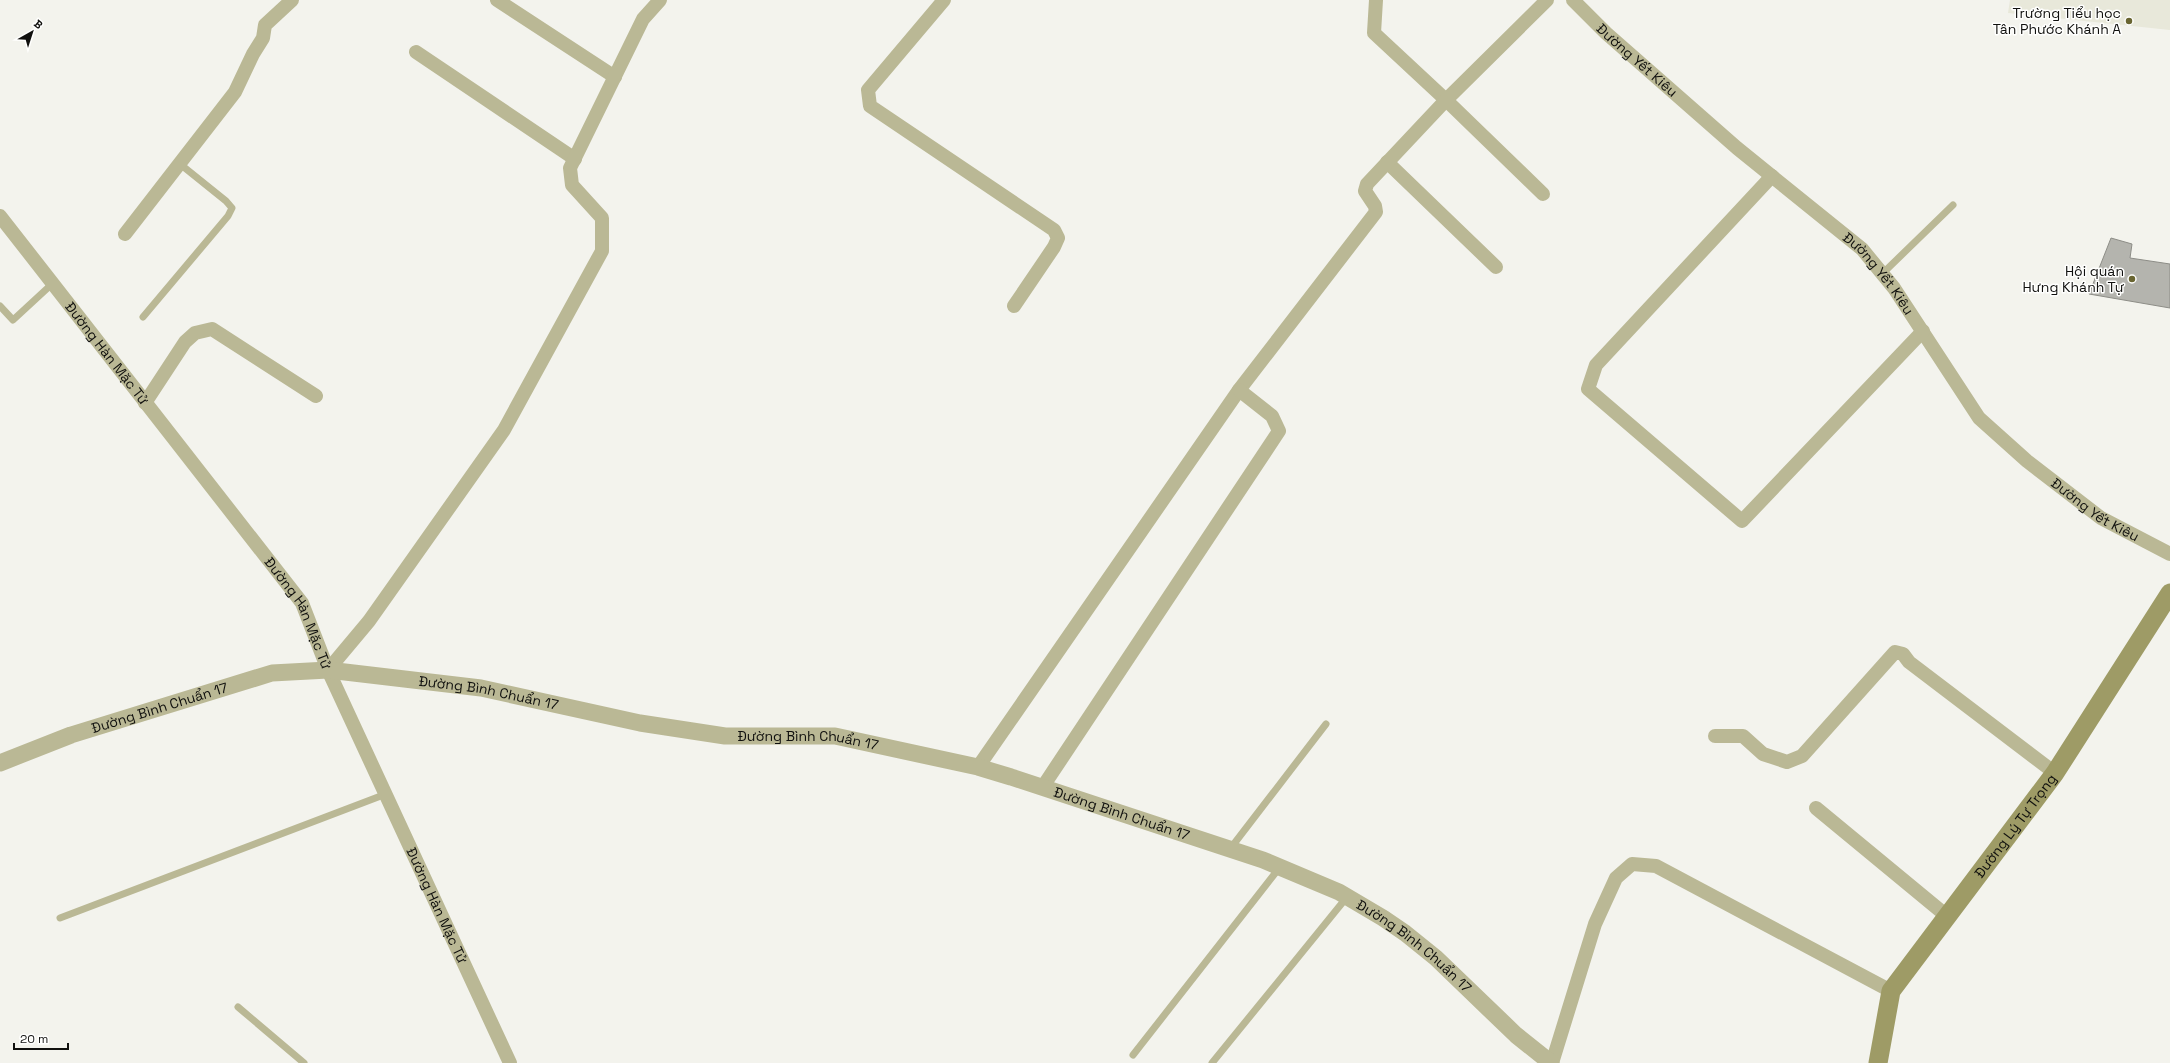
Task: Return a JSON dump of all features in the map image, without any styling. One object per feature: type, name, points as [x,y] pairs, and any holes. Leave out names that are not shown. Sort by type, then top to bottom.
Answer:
[{"type":"main road","name":"Đường Lý Tự Trọng","points":[[1878,1063],[1891,991],[2055,773],[2170,593]]},
{"type":"street","points":[[126,234],[234,92],[253,54],[263,38],[265,25],[292,0]]},
{"type":"street","points":[[497,0],[615,77]]},
{"type":"street","points":[[328,670],[368,621],[504,430],[602,251],[602,218],[572,185],[570,168],[643,19],[660,0]]},
{"type":"street","points":[[944,0],[868,90],[870,106],[1054,230],[1058,238],[1054,247],[1014,306]]},
{"type":"street","points":[[1376,0],[1374,33],[1543,194]]},
{"type":"street","points":[[978,767],[1239,390],[1376,212],[1375,206],[1365,191],[1367,184],[1446,100],[1547,0]]},
{"type":"street","name":"Đường Yết Kiêu","points":[[1573,0],[1606,33],[1737,148],[1862,249],[1923,331],[1979,418],[2032,465],[2101,518],[2170,554]]},
{"type":"street","points":[[416,52],[575,159]]},
{"type":"street","points":[[1387,162],[1496,267]]},
{"type":"street","points":[[1772,176],[1596,365],[1588,389],[1742,521],[1923,331]]},
{"type":"street","name":"Đường Hàn Mặc Tử","points":[[0,216],[302,603],[328,670],[510,1063]]},
{"type":"street","points":[[145,403],[185,342],[194,334],[212,329],[316,396]]},
{"type":"street","points":[[1042,788],[1279,431],[1272,416],[1239,390]]},
{"type":"street","points":[[1716,736],[1743,736],[1763,754],[1787,762],[1802,756],[1895,652],[1903,654],[1909,662],[2055,773]]},
{"type":"street","name":"Đường Bình Chuẩn 17","points":[[0,763],[71,736],[272,673],[328,670],[482,688],[640,723],[725,736],[835,736],[978,767],[1162,825],[1193,838],[1230,849],[1280,867],[1347,897],[1383,918],[1436,958],[1516,1035],[1552,1063]]},
{"type":"street","points":[[1816,808],[1948,917]]},
{"type":"street","points":[[1552,1063],[1595,924],[1616,878],[1632,864],[1656,866],[1891,991]]},
{"type":"lane","points":[[143,317],[228,216],[232,208],[226,201],[180,164]]},
{"type":"lane","points":[[1882,274],[1953,205]]},
{"type":"lane","points":[[0,306],[13,320],[52,284]]},
{"type":"lane","points":[[1230,849],[1326,724]]},
{"type":"lane","points":[[60,918],[386,794]]},
{"type":"lane","points":[[1133,1055],[1280,867]]},
{"type":"lane","points":[[1212,1063],[1347,897]]},
{"type":"lane","points":[[238,1007],[304,1063]]},
{"type":"shaded area","name":"Trường Tiểu học Tân Phước Khánh A","points":[[2010,0],[2170,0],[2170,30],[2008,13]]},
{"type":"building","name":"Hội quán Hưng Khánh Tự","points":[[2111,238],[2132,244],[2130,258],[2170,264],[2170,308],[2089,294]]},
{"type":"place","name":"Trường Tiểu học Tân Phước Khánh A","points":[[2129,21]]},
{"type":"place","name":"Hội quán Hưng Khánh Tự","points":[[2132,279]]}]
